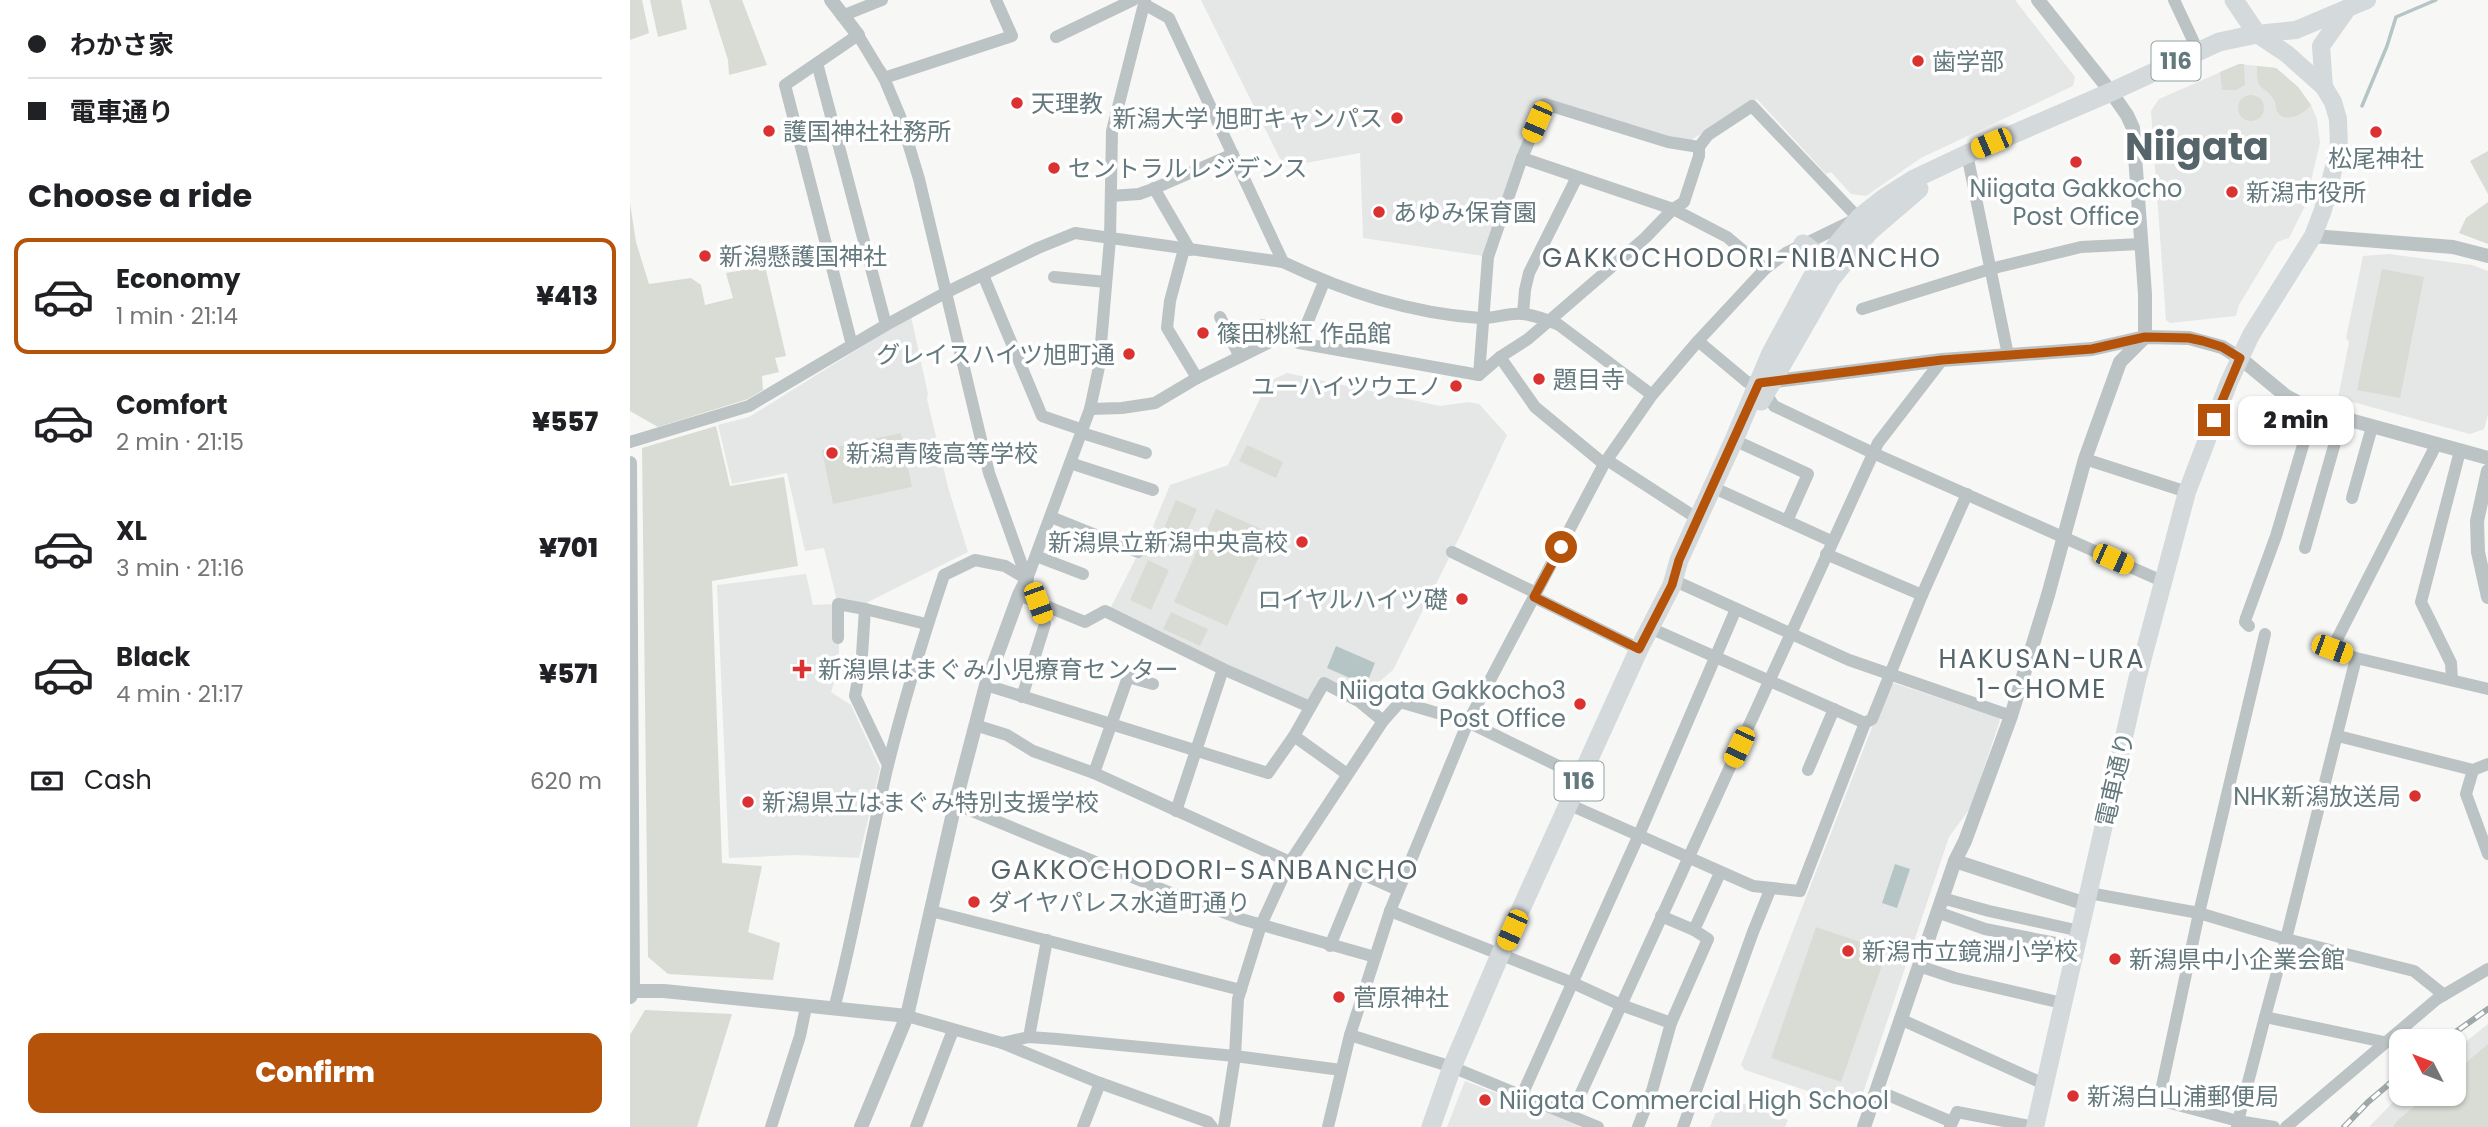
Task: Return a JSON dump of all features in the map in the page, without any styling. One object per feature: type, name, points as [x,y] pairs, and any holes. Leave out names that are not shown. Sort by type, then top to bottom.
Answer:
[{"type":"highway","points":[[2234,0],[2257,34]]},
{"type":"highway","name":"116","points":[[1431,1127],[1452,1067],[1500,955],[1673,580],[1679,560],[1734,440],[1831,279],[1884,198],[1914,179],[1967,153],[2110,92],[2219,41],[2257,34]]},
{"type":"highway","name":"116","points":[[1766,386],[1776,343],[1816,270],[1865,225]]},
{"type":"highway","points":[[1803,244],[1815,253],[1818,260],[1816,270]]},
{"type":"main road","points":[[2257,34],[2295,30],[2367,0]]},
{"type":"main road","points":[[2324,87],[2321,46],[2348,9]]},
{"type":"main road","points":[[2257,34],[2287,54],[2324,87]]},
{"type":"main road","name":"電車通り","points":[[2035,1127],[2162,581],[2187,492],[2206,439],[2251,335],[2313,236],[2336,161],[2340,135],[2336,110],[2324,87]]},
{"type":"street","points":[[831,0],[858,35],[884,78],[900,116],[919,179],[989,473],[1027,579]]},
{"type":"street","points":[[842,16],[882,0]]},
{"type":"street","points":[[884,78],[1012,36],[996,0]]},
{"type":"street","points":[[1864,1127],[1955,861],[1965,842],[2011,716],[2085,459],[2120,362],[2145,337],[2145,293],[2133,128],[2110,92],[2038,0]]},
{"type":"street","points":[[2174,0],[2198,51]]},
{"type":"street","points":[[1056,37],[1141,1]]},
{"type":"street","points":[[1141,1],[1169,18],[1283,262]]},
{"type":"street","points":[[861,1127],[907,1016],[955,804],[986,685],[1090,409],[1099,367],[1110,239],[1112,131],[1141,1]]},
{"type":"street","points":[[852,345],[785,85],[858,35]]},
{"type":"street","points":[[817,63],[886,325]]},
{"type":"street","points":[[1479,374],[1488,257],[1522,158],[1545,104],[1668,142],[1699,147]]},
{"type":"street","points":[[1328,1127],[1350,1035],[1398,890],[1468,722],[1605,462],[1652,395],[1765,269],[1803,244],[1865,225],[1752,106],[1708,135],[1699,147],[1699,156],[1684,202],[1528,339],[1500,356],[1479,374]]},
{"type":"street","points":[[1967,153],[2008,355]]},
{"type":"street","points":[[1111,196],[1139,194],[1233,154]]},
{"type":"street","points":[[1522,158],[1674,209],[1727,237],[1765,269]]},
{"type":"street","points":[[1523,314],[1529,273],[1577,177]]},
{"type":"street","points":[[1154,188],[1187,249],[1170,301],[1167,328],[1197,378]]},
{"type":"street","points":[[630,442],[748,407],[945,293],[1075,233],[1283,262],[1324,282],[1387,304],[1482,318],[1523,314],[1549,321],[1559,325],[1652,395]]},
{"type":"street","points":[[2313,236],[2448,246],[2488,256]]},
{"type":"street","points":[[1862,309],[1990,269],[2081,247],[2140,244]]},
{"type":"street","points":[[983,275],[1042,416],[1146,453]]},
{"type":"street","points":[[1054,277],[1106,282]]},
{"type":"street","points":[[1299,342],[1324,282]]},
{"type":"street","points":[[1220,317],[1240,357]]},
{"type":"street","points":[[1090,409],[1155,403],[1197,378],[1268,343],[1262,325],[1299,342],[1479,374]]},
{"type":"street","points":[[1698,341],[1747,382],[1766,386],[1942,360],[2092,349],[2145,337],[2189,338],[2222,347],[2240,358],[2286,396],[2310,409],[2488,458]]},
{"type":"street","points":[[1500,356],[1535,407],[1605,462],[1698,519]]},
{"type":"street","points":[[1571,1115],[1873,453],[1942,360]]},
{"type":"street","points":[[1766,386],[1774,406],[1873,453],[2162,581]]},
{"type":"street","points":[[2249,626],[2245,622],[2246,618],[2281,521],[2309,425],[2310,409]]},
{"type":"street","points":[[2305,548],[2342,418]]},
{"type":"street","points":[[2353,498],[2372,426]]},
{"type":"street","points":[[1734,440],[1808,474],[1787,521]]},
{"type":"street","points":[[2436,444],[2332,649],[2356,658],[2488,689]]},
{"type":"street","points":[[2452,680],[2451,663],[2421,602],[2460,451]]},
{"type":"street","points":[[2085,459],[2187,492]]},
{"type":"street","points":[[630,463],[631,993],[664,991],[907,1016],[1003,1043],[1100,1083],[1208,1122],[1212,1127]]},
{"type":"street","points":[[1070,463],[1153,490]]},
{"type":"street","points":[[2488,471],[2476,521],[2478,552],[2488,597]]},
{"type":"street","points":[[1712,487],[1831,541]]},
{"type":"street","points":[[1568,804],[1753,886],[1770,890],[1800,891],[1866,723],[1872,719],[1922,595],[1967,495]]},
{"type":"street","points":[[1051,517],[1138,552]]},
{"type":"street","points":[[1452,552],[1639,649]]},
{"type":"street","points":[[1826,554],[1922,595]]},
{"type":"street","points":[[1036,556],[1083,574]]},
{"type":"street","points":[[834,1009],[854,929],[858,895],[888,765],[926,624],[944,575],[975,560],[1005,566],[1027,579]]},
{"type":"street","points":[[1673,580],[1849,660],[2011,716]]},
{"type":"street","points":[[1019,595],[1085,622],[1105,611],[1223,669],[1310,707]]},
{"type":"street","points":[[1022,697],[1045,624],[1038,603]]},
{"type":"street","points":[[838,638],[838,604],[926,624]]},
{"type":"street","points":[[865,609],[862,655],[855,696],[888,765]]},
{"type":"street","points":[[1522,1095],[1638,837],[1736,609]]},
{"type":"street","points":[[1650,628],[1866,723]]},
{"type":"street","points":[[2265,634],[2199,913],[2159,1100],[2237,1124],[2274,1127]]},
{"type":"street","points":[[2237,1124],[2356,658]]},
{"type":"street","points":[[1177,811],[1223,669]]},
{"type":"street","points":[[1094,773],[1128,677],[1153,684]]},
{"type":"street","points":[[986,685],[1268,774],[1294,736],[1324,683],[1360,702],[1383,721]]},
{"type":"street","points":[[1224,1127],[1235,1056],[1238,999],[1261,925],[1290,862],[1383,721],[1400,702],[1468,722],[1581,776]]},
{"type":"street","points":[[1808,770],[1834,709]]},
{"type":"street","points":[[975,725],[1007,735],[1033,751],[1094,773],[1290,862]]},
{"type":"street","points":[[1294,736],[1347,774]]},
{"type":"street","points":[[2338,736],[2473,770],[2488,764]]},
{"type":"street","points":[[2473,770],[2466,794],[2488,854]]},
{"type":"street","points":[[955,804],[1166,891],[1261,925],[1375,957]]},
{"type":"street","points":[[1955,861],[2088,898],[2199,913],[2286,939],[2414,971],[2444,995]]},
{"type":"street","points":[[1330,946],[1360,873],[1398,890]]},
{"type":"street","points":[[1694,930],[1720,873]]},
{"type":"street","points":[[1684,1127],[1770,890]]},
{"type":"street","points":[[1940,905],[1985,929],[2078,939]]},
{"type":"street","points":[[1940,905],[1989,911],[2078,939]]},
{"type":"street","points":[[931,911],[1241,989]]},
{"type":"street","points":[[1390,911],[1671,1023]]},
{"type":"street","points":[[1638,1127],[1652,1091],[1671,1023],[1708,939],[1661,916]]},
{"type":"street","points":[[1029,1037],[1047,940]]},
{"type":"street","points":[[1919,966],[1955,978],[2062,1003]]},
{"type":"street","points":[[2286,1127],[2384,1042],[2444,995],[2488,969]]},
{"type":"street","points":[[771,1127],[800,1036],[806,1007]]},
{"type":"street","points":[[2266,1017],[2384,1042]]},
{"type":"street","points":[[1900,1018],[2044,1084]]},
{"type":"street","points":[[916,1127],[953,1030]]},
{"type":"street","points":[[1350,1035],[1452,1067],[1598,1127]]},
{"type":"street","points":[[1003,1043],[1029,1037],[1235,1056],[1341,1070]]},
{"type":"street","points":[[1083,1127],[1100,1083]]},
{"type":"street","points":[[1876,1090],[1951,1124],[1957,1112],[2035,1127]]},
{"type":"shaded area","points":[[630,0],[642,0],[649,33],[630,40]]},
{"type":"shaded area","points":[[650,0],[681,0],[687,29],[658,37]]},
{"type":"shaded area","points":[[709,0],[742,0],[767,65],[729,75],[728,60]]},
{"type":"shaded area","name":"新潟大学 旭町キャンパス","points":[[1201,0],[2015,0],[2075,77],[2073,86],[1921,158],[1866,196],[1851,194],[1831,172],[1826,174],[1757,99],[1688,142],[1544,100],[1483,256],[1363,238],[1360,153],[1284,167]]},
{"type":"shaded area","name":"新潟市役所","points":[[2239,64],[2276,68],[2298,87],[2311,105],[2317,119],[2320,143],[2305,206],[2289,238],[2277,242],[2239,305],[2236,316],[2170,323],[2166,320],[2151,111],[2159,99]]},
{"type":"shaded area","points":[[2244,64],[2245,85],[2236,90],[2222,90],[2220,72]]},
{"type":"shaded area","points":[[2257,66],[2276,68],[2298,87],[2311,105],[2294,117],[2280,115],[2274,100],[2259,85]]},
{"type":"shaded area","points":[[2251,95],[2260,99],[2264,108],[2260,117],[2251,121],[2242,117],[2238,108],[2242,99]]},
{"type":"shaded area","points":[[2488,151],[2488,194],[2470,161]]},
{"type":"shaded area","points":[[2488,202],[2488,244],[2459,233],[2466,218]]},
{"type":"shaded area","points":[[630,203],[636,242],[649,284],[691,278],[701,285],[705,305],[733,298],[726,273],[765,266],[786,356],[775,358],[779,372],[762,376],[763,390],[748,399],[658,427],[630,411]]},
{"type":"shaded area","name":"新潟市役所","points":[[2389,254],[2472,265],[2488,271],[2488,415],[2484,429],[2470,434],[2338,398],[2349,342],[2346,338],[2363,256]]},
{"type":"shaded area","points":[[2382,269],[2424,277],[2400,398],[2357,390]]},
{"type":"shaded area","name":"新潟青陵高等学校","points":[[911,316],[948,487],[968,552],[864,604],[837,601],[824,548],[805,551],[787,473],[732,484],[718,425],[749,417]]},
{"type":"shaded area","name":"新潟県立新潟中央高校","points":[[1287,373],[1440,406],[1469,402],[1479,404],[1507,435],[1393,670],[1360,698],[1319,678],[1307,703],[1109,611],[1136,558],[1142,553],[1170,485],[1228,465],[1268,382]]},
{"type":"shaded area","points":[[716,426],[730,486],[784,477],[798,566],[712,581],[722,863],[762,866],[748,932],[780,943],[773,980],[668,974],[648,957],[642,448]]},
{"type":"shaded area","points":[[901,433],[912,487],[833,504],[822,450]]},
{"type":"shaded area","points":[[1247,445],[1283,462],[1276,478],[1239,461]]},
{"type":"shaded area","points":[[1176,500],[1197,509],[1178,551],[1158,542]]},
{"type":"shaded area","points":[[1216,509],[1270,533],[1227,626],[1174,602]]},
{"type":"shaded area","points":[[1148,560],[1169,570],[1151,610],[1130,600]]},
{"type":"shaded area","points":[[806,574],[813,605],[835,604],[839,667],[831,692],[851,705],[880,768],[859,858],[796,855],[729,858],[717,585]]},
{"type":"shaded area","points":[[1171,612],[1208,629],[1200,646],[1163,629]]},
{"type":"shaded area","points":[[1336,646],[1375,663],[1366,685],[1327,668]]},
{"type":"shaded area","name":"新潟市立鏡淵小学校","points":[[1894,683],[2000,720],[1971,807],[1949,837],[1858,1108],[1745,1070],[1741,1065],[1888,686]]},
{"type":"shaded area","points":[[1895,864],[1910,869],[1897,908],[1882,903]]},
{"type":"shaded area","points":[[1816,927],[1887,951],[1841,1082],[1771,1058]]},
{"type":"shaded area","points":[[645,1010],[732,1014],[697,1127],[630,1127],[630,1035]]},
{"type":"shaded area","points":[[2488,1024],[2488,1127],[2369,1127],[2389,1106],[2466,1106],[2466,1041]]},
{"type":"shaded area","points":[[2488,1044],[2488,1127],[2393,1127],[2415,1106],[2466,1106],[2466,1063]]},
{"type":"shaded area","name":"Niigata Commercial High School","points":[[1465,1081],[1561,1118],[1581,1127],[1447,1127]]},
{"type":"shaded area","points":[[1722,1096],[1788,1120],[1785,1127],[1710,1127]]},
{"type":"waterway","points":[[2362,106],[2396,17],[2436,0]]},
{"type":"railway","points":[[2460,1029],[2488,1009]]},
{"type":"railway","points":[[2344,1127],[2389,1084]]},
{"type":"place","name":"歯学部","points":[[1918,61]]},
{"type":"place","name":"天理教","points":[[1017,103]]},
{"type":"place","name":"新潟大学 旭町キャンパス","points":[[1397,118]]},
{"type":"place","name":"護国神社社務所","points":[[769,131]]},
{"type":"place","name":"松尾神社","points":[[2376,132]]},
{"type":"place","name":"Niigata Gakkocho Post Office","points":[[2076,162]]},
{"type":"place","name":"セントラルレジデンス","points":[[1054,168]]},
{"type":"place","name":"新潟市役所","points":[[2232,192]]},
{"type":"place","name":"あゆみ保育園","points":[[1379,212]]},
{"type":"place","name":"新潟懸護国神社","points":[[705,256]]},
{"type":"place","name":"篠田桃紅 作品館","points":[[1203,333]]},
{"type":"place","name":"グレイスハイツ旭町通","points":[[1129,354]]},
{"type":"place","name":"題目寺","points":[[1539,379]]},
{"type":"place","name":"ユーハイツウエノ","points":[[1456,386]]},
{"type":"place","name":"新潟青陵高等学校","points":[[832,453]]},
{"type":"place","name":"新潟県立新潟中央高校","points":[[1302,542]]},
{"type":"place","name":"ロイヤルハイツ礎","points":[[1462,599]]},
{"type":"place","name":"新潟県はまぐみ小児療育センター","points":[[802,669]]},
{"type":"place","name":"Niigata Gakkocho3 Post Office","points":[[1580,704]]},
{"type":"place","name":"NHK新潟放送局","points":[[2415,796]]},
{"type":"place","name":"新潟県立はまぐみ特別支援学校","points":[[748,802]]},
{"type":"place","name":"ダイヤパレス水道町通り","points":[[974,902]]},
{"type":"place","name":"新潟市立鏡淵小学校","points":[[1848,951]]},
{"type":"place","name":"新潟県中小企業会館","points":[[2115,959]]},
{"type":"place","name":"菅原神社","points":[[1339,997]]},
{"type":"place","name":"新潟白山浦郵便局","points":[[2073,1096]]},
{"type":"place","name":"Niigata Commercial High School","points":[[1485,1100]]},
{"type":"district","name":"Niigata","points":[[2197,146]]},
{"type":"district","name":"GAKKOCHODORI-NIBANCHO","points":[[1742,258]]},
{"type":"district","name":"HAKUSAN-URA 1-CHOME","points":[[2042,674]]},
{"type":"district","name":"GAKKOCHODORI-SANBANCHO","points":[[1205,870]]},
{"type":"route","points":[[1561,547],[1534,597],[1639,649],[1672,585],[1679,560],[1759,383],[1942,360],[2092,349],[2145,337],[2189,338],[2222,347],[2240,358],[2214,420]]}]
